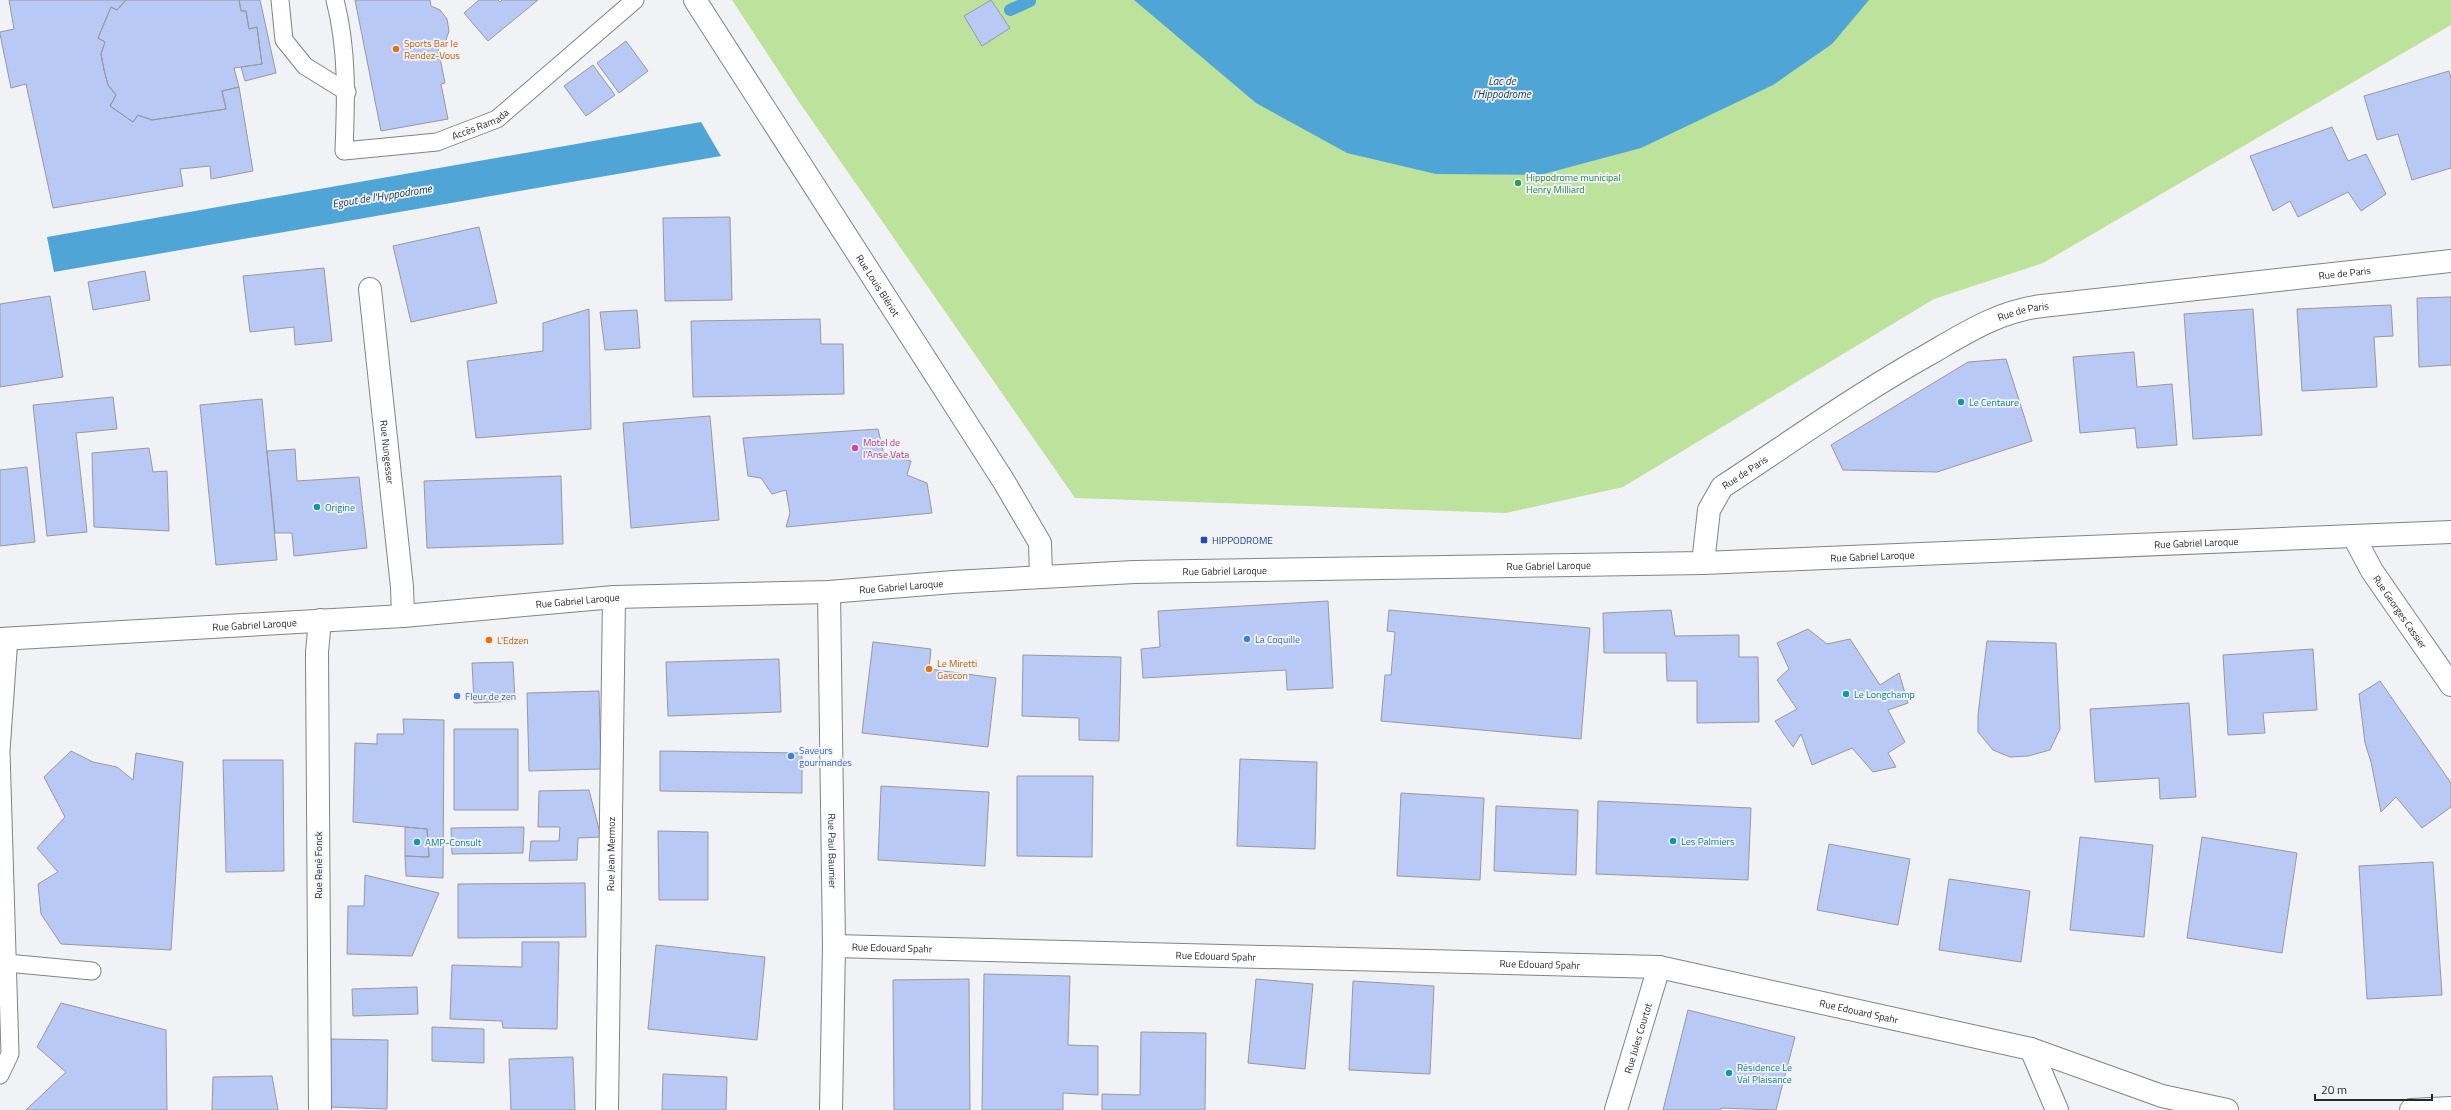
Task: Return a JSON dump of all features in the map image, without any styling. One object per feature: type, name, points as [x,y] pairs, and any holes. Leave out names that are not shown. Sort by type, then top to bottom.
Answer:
[{"type":"street","name":"Rue Louis Blériot","points":[[696,0],[1003,480],[1040,543],[1041,577]]},
{"type":"street","name":"Rue de Paris","points":[[1703,564],[1709,510],[1722,487],[1899,371],[1990,319],[2018,309],[2451,261]]},
{"type":"street","name":"Rue Nungesser","points":[[370,289],[402,587],[403,616]]},
{"type":"street","name":"Rue Gabriel Laroque","points":[[4,638],[403,616],[614,597],[829,592],[1134,572],[1703,564],[2451,532]]},
{"type":"street","name":"Rue Georges Cassier","points":[[2354,537],[2372,571],[2451,685]]},
{"type":"street","name":"Rue Paul Baumier","points":[[829,592],[834,946],[831,1110]]},
{"type":"street","name":"Rue Jean Mermoz","points":[[607,1110],[614,597]]},
{"type":"street","name":"Rue René Fonck","points":[[320,620],[317,652],[320,1110]]},
{"type":"street","name":"Rue Edouard Spahr","points":[[834,946],[1659,967],[2031,1049],[2162,1096],[2227,1110]]},
{"type":"street","name":"Rue Jules Courtot","points":[[1616,1110],[1659,967]]},
{"type":"street","points":[[2031,1049],[2057,1110]]},
{"type":"street","points":[[2411,1110],[2451,1108]]},
{"type":"lane","points":[[280,0],[284,40],[305,66],[347,92]]},
{"type":"lane","points":[[335,0],[342,28],[347,92]]},
{"type":"lane","name":"Accès Ramada","points":[[347,92],[344,151],[436,142],[497,119],[635,0]]},
{"type":"lane","points":[[0,1075],[10,1054],[1,751],[4,638]]},
{"type":"lane","points":[[7,963],[92,971]]},
{"type":"green space","name":"Hippodrome municipal Henry Milliard","points":[[732,0],[2451,0],[2451,25],[2043,263],[1934,299],[1623,487],[1506,513],[1075,498],[799,102]]},
{"type":"water","name":"Lac de l'Hippodrome","points":[[1134,0],[1869,0],[1832,44],[1773,85],[1641,148],[1540,175],[1436,174],[1347,153],[1256,103]]},
{"type":"water","points":[[701,122],[721,156],[54,272],[47,237]]},
{"type":"building","points":[[9,0],[126,0],[117,10],[111,7],[98,38],[105,42],[101,54],[104,70],[108,85],[116,95],[110,106],[133,122],[138,115],[152,120],[226,109],[222,91],[239,87],[253,171],[211,179],[210,166],[180,169],[183,186],[53,208],[26,84],[11,88],[0,34],[0,32],[14,29]]},
{"type":"building","points":[[126,0],[239,0],[241,11],[246,11],[249,29],[257,27],[262,64],[234,68],[239,87],[222,91],[226,109],[152,120],[138,115],[133,122],[110,106],[116,95],[108,85],[104,70],[101,54],[105,42],[98,38],[111,7],[117,10]]},
{"type":"building","points":[[239,0],[260,0],[276,73],[245,81],[241,67],[262,64],[257,27],[249,29],[246,11],[241,11]]},
{"type":"building","points":[[355,0],[430,0],[431,6],[440,10],[447,19],[449,31],[446,40],[438,48],[445,83],[441,84],[448,119],[381,131]]},
{"type":"building","points":[[479,0],[498,0],[500,2],[502,0],[538,0],[488,41],[464,13]]},
{"type":"building","points":[[991,0],[1010,28],[982,46],[964,16]]},
{"type":"building","points":[[626,41],[648,71],[619,93],[597,63]]},
{"type":"building","points":[[593,65],[615,95],[586,116],[564,86]]},
{"type":"building","points":[[2449,71],[2451,78],[2451,168],[2412,180],[2398,134],[2377,140],[2364,96]]},
{"type":"building","points":[[2332,127],[2348,161],[2366,154],[2386,194],[2361,211],[2348,192],[2298,217],[2290,201],[2273,211],[2250,156]]},
{"type":"building","points":[[730,217],[732,300],[665,301],[663,218]]},
{"type":"building","points":[[479,227],[497,303],[411,322],[393,246]]},
{"type":"building","points":[[324,268],[332,341],[295,345],[294,327],[250,332],[243,276]]},
{"type":"building","points":[[145,271],[150,300],[93,310],[88,282]]},
{"type":"building","points":[[50,296],[63,377],[0,387],[0,304]]},
{"type":"building","points":[[2451,297],[2451,365],[2419,367],[2417,298]]},
{"type":"building","points":[[2391,305],[2393,336],[2374,337],[2377,387],[2302,391],[2297,309]]},
{"type":"building","points":[[589,309],[591,429],[476,438],[467,361],[543,351],[543,323]]},
{"type":"building","points":[[2253,309],[2262,435],[2193,439],[2184,314]]},
{"type":"building","points":[[637,310],[640,348],[605,350],[600,312]]},
{"type":"building","points":[[820,319],[821,344],[843,344],[844,394],[693,397],[691,321]]},
{"type":"building","points":[[2134,352],[2137,387],[2172,384],[2177,445],[2137,448],[2135,428],[2080,433],[2073,357]]},
{"type":"building","name":"Le Centaure","points":[[2006,359],[2032,441],[1937,472],[1843,470],[1831,445],[1968,362]]},
{"type":"building","points":[[113,397],[117,429],[76,433],[87,532],[47,536],[33,405]]},
{"type":"building","points":[[262,399],[277,560],[216,565],[200,405]]},
{"type":"building","points":[[710,416],[719,520],[631,528],[623,423]]},
{"type":"building","points":[[878,429],[884,455],[911,461],[907,475],[927,483],[932,513],[786,527],[790,513],[786,490],[772,494],[761,478],[748,476],[743,438]]},
{"type":"building","points":[[149,448],[153,472],[167,471],[169,531],[94,527],[92,453]]},
{"type":"building","name":"Origine","points":[[295,449],[297,481],[359,477],[367,548],[294,556],[292,533],[275,533],[267,451]]},
{"type":"building","points":[[27,467],[35,542],[0,546],[0,470]]},
{"type":"building","points":[[561,476],[563,544],[427,548],[424,481]]},
{"type":"building","points":[[1328,601],[1333,688],[1287,690],[1286,670],[1143,678],[1141,649],[1160,647],[1158,611]]},
{"type":"building","points":[[1389,610],[1590,628],[1581,739],[1381,721],[1385,675],[1391,675],[1395,632],[1387,631]]},
{"type":"building","points":[[1671,610],[1675,636],[1739,635],[1739,657],[1758,657],[1759,722],[1697,723],[1697,681],[1667,681],[1666,653],[1604,653],[1603,613]]},
{"type":"building","name":"Le Longchamp","points":[[1808,629],[1827,644],[1850,639],[1880,685],[1899,673],[1908,703],[1888,710],[1905,742],[1888,753],[1896,767],[1873,772],[1852,748],[1812,765],[1801,734],[1793,747],[1775,721],[1797,709],[1777,680],[1789,669],[1777,643]]},
{"type":"building","points":[[1987,641],[2056,643],[2060,729],[2050,750],[2028,756],[2010,757],[1993,750],[1978,732],[1978,715]]},
{"type":"building","points":[[873,642],[931,649],[929,669],[996,678],[988,747],[862,733]]},
{"type":"building","points":[[2313,649],[2317,710],[2263,713],[2265,733],[2228,735],[2223,655]]},
{"type":"building","points":[[1023,655],[1121,657],[1119,741],[1079,740],[1079,718],[1022,716]]},
{"type":"building","points":[[779,659],[781,712],[668,716],[666,662]]},
{"type":"building","points":[[513,662],[515,701],[474,703],[472,663]]},
{"type":"building","points":[[2380,681],[2451,783],[2451,807],[2422,828],[2396,797],[2381,812],[2371,762],[2365,743],[2359,694]]},
{"type":"building","points":[[599,691],[601,769],[529,771],[527,693]]},
{"type":"building","points":[[2189,703],[2196,797],[2160,799],[2159,778],[2095,782],[2090,709]]},
{"type":"building","points":[[403,719],[444,720],[443,878],[406,876],[405,856],[429,857],[427,829],[353,822],[355,743],[377,744],[377,734],[404,734]]},
{"type":"building","points":[[454,729],[518,729],[518,810],[454,810]]},
{"type":"building","points":[[71,751],[93,762],[117,767],[133,780],[136,753],[183,762],[171,950],[61,944],[41,914],[38,884],[58,872],[37,848],[65,817],[44,777]]},
{"type":"building","points":[[660,751],[802,753],[802,793],[660,791]]},
{"type":"building","points":[[1240,759],[1317,762],[1315,849],[1237,846]]},
{"type":"building","points":[[223,760],[283,760],[284,871],[226,872]]},
{"type":"building","points":[[1017,776],[1093,776],[1092,857],[1017,856]]},
{"type":"building","points":[[881,786],[989,792],[985,866],[878,860]]},
{"type":"building","points":[[589,790],[601,837],[578,838],[577,860],[529,861],[531,841],[559,841],[560,827],[538,827],[539,791]]},
{"type":"building","points":[[1401,793],[1484,798],[1480,880],[1397,876]]},
{"type":"building","name":"Les Palmiers","points":[[1598,801],[1751,808],[1748,880],[1596,874]]},
{"type":"building","points":[[1496,806],[1578,810],[1576,875],[1494,871]]},
{"type":"building","name":"AMP-Consult","points":[[405,827],[427,829],[429,857],[405,856]]},
{"type":"building","points":[[524,827],[523,853],[452,854],[451,828]]},
{"type":"building","points":[[658,831],[708,832],[708,900],[659,900]]},
{"type":"building","points":[[2080,837],[2153,845],[2144,937],[2070,930]]},
{"type":"building","points":[[2202,837],[2297,853],[2282,953],[2187,938]]},
{"type":"building","points":[[1829,844],[1910,859],[1898,925],[1817,910]]},
{"type":"building","points":[[2433,862],[2442,995],[2367,999],[2359,866]]},
{"type":"building","points":[[365,875],[439,893],[412,956],[347,954],[348,906],[364,906]]},
{"type":"building","points":[[1949,879],[2030,891],[2021,962],[1939,950]]},
{"type":"building","points":[[585,883],[586,937],[458,938],[458,884]]},
{"type":"building","points":[[522,942],[559,942],[557,1029],[503,1028],[502,1021],[450,1019],[452,965],[522,967]]},
{"type":"building","points":[[656,945],[765,957],[757,1040],[648,1029]]},
{"type":"building","points":[[984,974],[1070,976],[1068,1045],[1098,1046],[1098,1095],[1063,1093],[1063,1110],[982,1110]]},
{"type":"building","points":[[969,979],[970,1110],[894,1110],[893,980]]},
{"type":"building","points":[[1256,979],[1313,984],[1305,1069],[1248,1063]]},
{"type":"building","points":[[1353,981],[1434,986],[1430,1074],[1349,1070]]},
{"type":"building","points":[[417,987],[418,1014],[353,1016],[352,989]]},
{"type":"building","points":[[61,1003],[166,1030],[167,1110],[26,1110],[66,1072],[37,1047]]},
{"type":"building","name":"Résidence Le Val Plaisance","points":[[1688,1010],[1795,1037],[1776,1110],[1721,1108],[1721,1110],[1663,1110]]},
{"type":"building","points":[[432,1027],[484,1029],[484,1063],[432,1061]]},
{"type":"building","points":[[1141,1032],[1206,1033],[1205,1110],[1102,1110],[1102,1094],[1140,1095]]},
{"type":"building","points":[[331,1039],[388,1040],[387,1109],[330,1107]]},
{"type":"building","points":[[573,1057],[575,1110],[511,1110],[509,1059]]},
{"type":"building","points":[[663,1074],[727,1077],[726,1110],[662,1110]]},
{"type":"building","points":[[272,1076],[278,1110],[212,1110],[213,1077]]},
{"type":"waterway","name":"Egout de l'Hyppodrome","points":[[1010,10],[1030,1]]},
{"type":"place","name":"Sports Bar le Rendez-Vous","points":[[396,49]]},
{"type":"place","name":"Hippodrome municipal Henry Milliard","points":[[1518,183]]},
{"type":"place","name":"Le Centaure","points":[[1961,402]]},
{"type":"place","name":"Motel de l'Anse Vata","points":[[855,448]]},
{"type":"place","name":"Origine","points":[[317,507]]},
{"type":"place","name":"HIPPODROME","points":[[1204,540]]},
{"type":"place","name":"La Coquille","points":[[1247,639]]},
{"type":"place","name":"L'Edzen","points":[[489,640]]},
{"type":"place","name":"Le Miretti Gascon","points":[[929,669]]},
{"type":"place","name":"Le Longchamp","points":[[1846,694]]},
{"type":"place","name":"Fleur de zen","points":[[457,696]]},
{"type":"place","name":"Saveurs gourmandes","points":[[791,756]]},
{"type":"place","name":"Les Palmiers","points":[[1673,841]]},
{"type":"place","name":"AMP-Consult","points":[[417,842]]},
{"type":"place","name":"Résidence Le Val Plaisance","points":[[1729,1073]]}]
